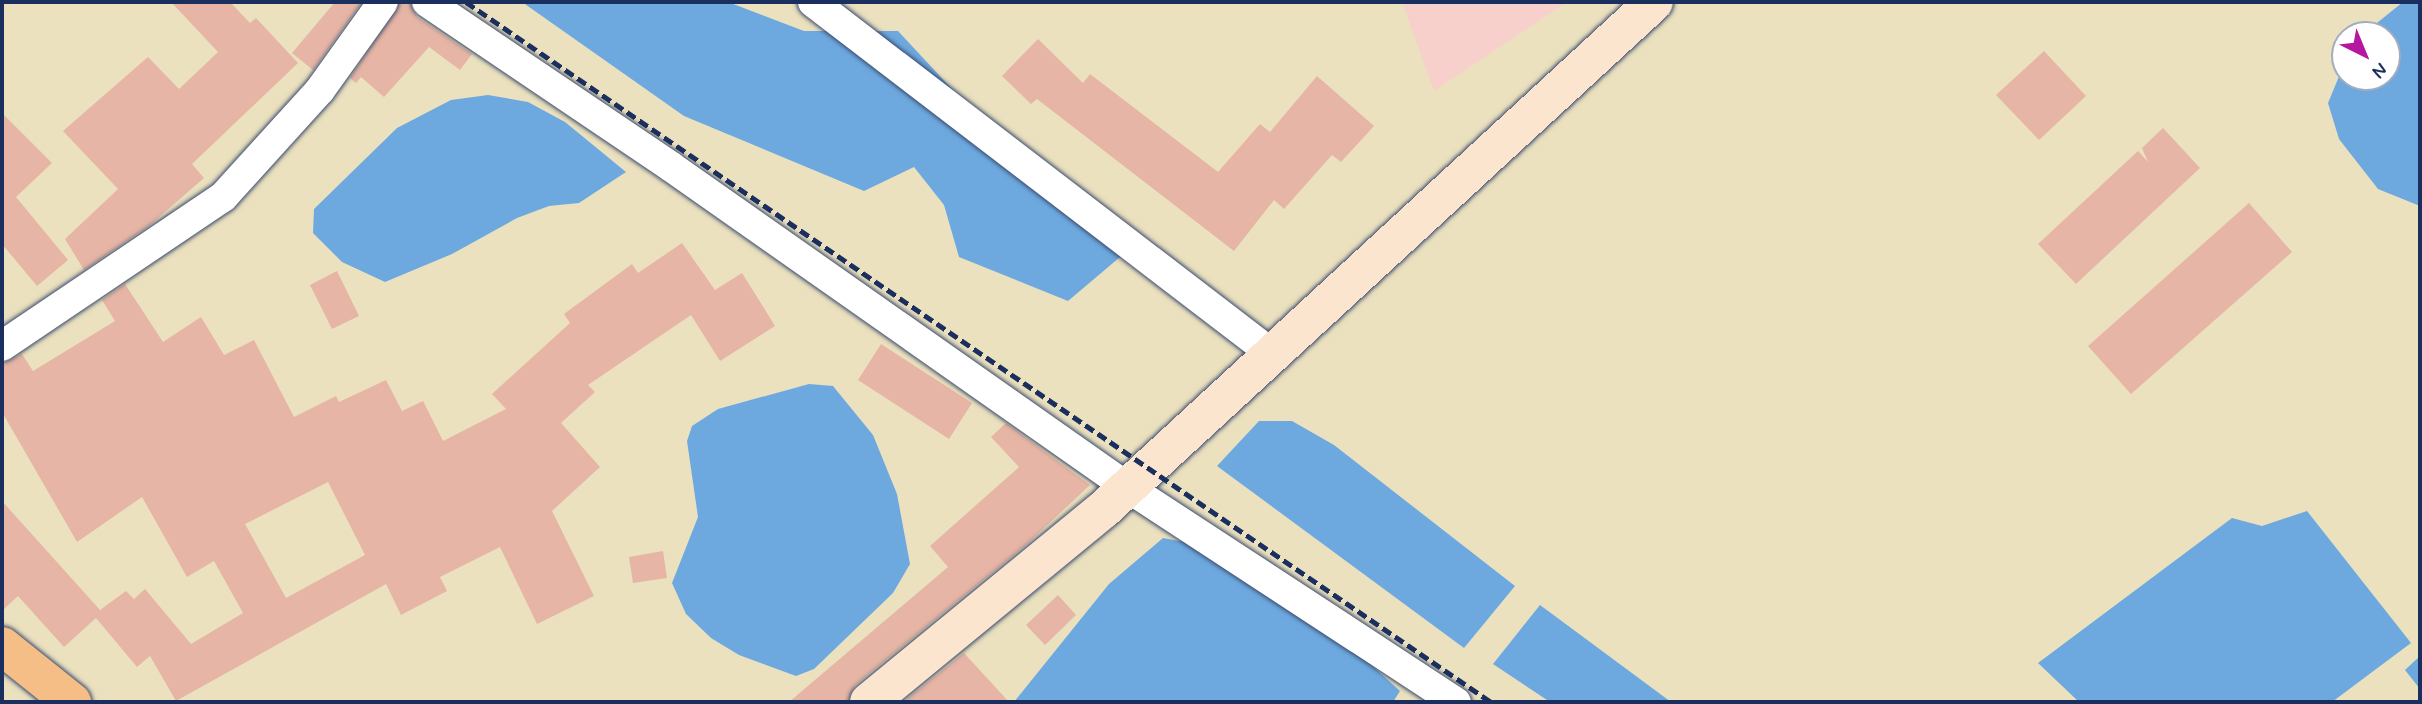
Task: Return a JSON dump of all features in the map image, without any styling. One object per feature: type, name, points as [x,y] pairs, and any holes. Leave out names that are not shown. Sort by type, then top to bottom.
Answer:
[{"type":"highway","points":[[5,654],[72,702]]},
{"type":"street","points":[[2,346],[223,197],[320,90],[383,2]]},
{"type":"street","points":[[426,2],[670,166],[1127,487],[1456,702]]},
{"type":"street","points":[[813,2],[1272,354]]},
{"type":"street","points":[[869,702],[1127,487],[1654,2]]},
{"type":"shaded area","points":[[1402,2],[1567,2],[1434,91]]},
{"type":"water","points":[[522,2],[728,2],[804,31],[898,31],[964,102],[1126,252],[1068,301],[959,257],[944,205],[914,167],[864,191],[684,116]]},
{"type":"water","points":[[2403,2],[2420,2],[2420,206],[2378,189],[2339,139],[2328,103],[2333,91],[2401,91],[2401,21],[2379,21]]},
{"type":"water","points":[[488,95],[528,102],[565,122],[626,172],[579,203],[549,206],[517,218],[452,254],[385,282],[342,262],[313,233],[314,209],[397,128],[451,100]]},
{"type":"water","points":[[809,384],[833,386],[873,435],[897,494],[910,564],[893,593],[814,669],[796,676],[739,655],[711,638],[686,614],[672,583],[698,517],[687,441],[692,426],[718,409]]},
{"type":"water","points":[[1259,421],[1292,421],[1334,445],[1515,586],[1464,648],[1217,466]]},
{"type":"water","points":[[2307,511],[2411,643],[2332,702],[2079,702],[2038,663],[2232,518],[2262,526]]},
{"type":"water","points":[[1163,538],[1190,543],[1354,649],[1400,691],[1393,702],[1014,702],[1109,584]]},
{"type":"water","points":[[1540,605],[1671,702],[1550,702],[1493,664]]},
{"type":"water","points":[[2420,656],[2420,689],[2405,670]]},
{"type":"building","points":[[171,2],[230,2],[250,23],[256,18],[298,63],[192,164],[204,178],[150,225],[84,270],[65,239],[118,189],[63,131],[148,57],[179,89],[218,52]]},
{"type":"building","points":[[335,2],[362,2],[313,70],[292,53]]},
{"type":"building","points":[[400,2],[410,2],[417,17],[472,54],[460,70],[429,47],[384,97],[361,77],[356,83],[350,78]]},
{"type":"building","points":[[1038,39],[1083,83],[1090,74],[1218,172],[1260,124],[1270,132],[1317,76],[1374,126],[1341,162],[1332,155],[1284,209],[1274,200],[1234,251],[1037,99],[1031,104],[1002,76]]},
{"type":"building","points":[[2044,51],[2086,96],[2039,140],[1996,95]]},
{"type":"building","points":[[2,113],[52,163],[16,197],[68,260],[37,286],[2,244]]},
{"type":"building","points":[[2163,128],[2200,168],[2076,284],[2038,244],[2138,151],[2148,162],[2142,148]]},
{"type":"building","points":[[2249,203],[2292,252],[2131,394],[2088,346]]},
{"type":"building","points":[[682,243],[715,290],[742,273],[775,326],[720,361],[691,315],[588,385],[595,392],[561,423],[600,467],[552,511],[594,596],[537,624],[500,547],[440,577],[447,591],[401,615],[386,584],[176,701],[150,656],[137,667],[96,618],[64,647],[18,596],[2,611],[2,501],[100,610],[126,591],[134,599],[145,589],[191,644],[243,613],[214,561],[187,577],[142,497],[77,542],[2,412],[2,364],[22,354],[33,371],[115,321],[102,300],[125,284],[163,342],[201,317],[224,355],[254,340],[294,417],[336,396],[339,402],[386,380],[402,411],[423,401],[443,441],[506,409],[492,394],[570,323],[564,314],[632,264],[638,273]],"holes":[[[328,482],[365,555],[286,598],[245,524]]]},
{"type":"building","points":[[337,271],[359,316],[332,329],[310,285]]},
{"type":"building","points":[[881,344],[972,403],[949,439],[858,380]]},
{"type":"building","points":[[1006,423],[1090,485],[1027,544],[855,685],[848,702],[789,702],[948,567],[930,546],[1019,467],[991,437]]},
{"type":"building","points":[[663,551],[667,578],[633,583],[629,557]]},
{"type":"building","points":[[1058,595],[1076,615],[1045,645],[1026,625]]},
{"type":"building","points":[[964,653],[1009,702],[903,702]]},
{"type":"railway","points":[[466,2],[1491,702]]}]
